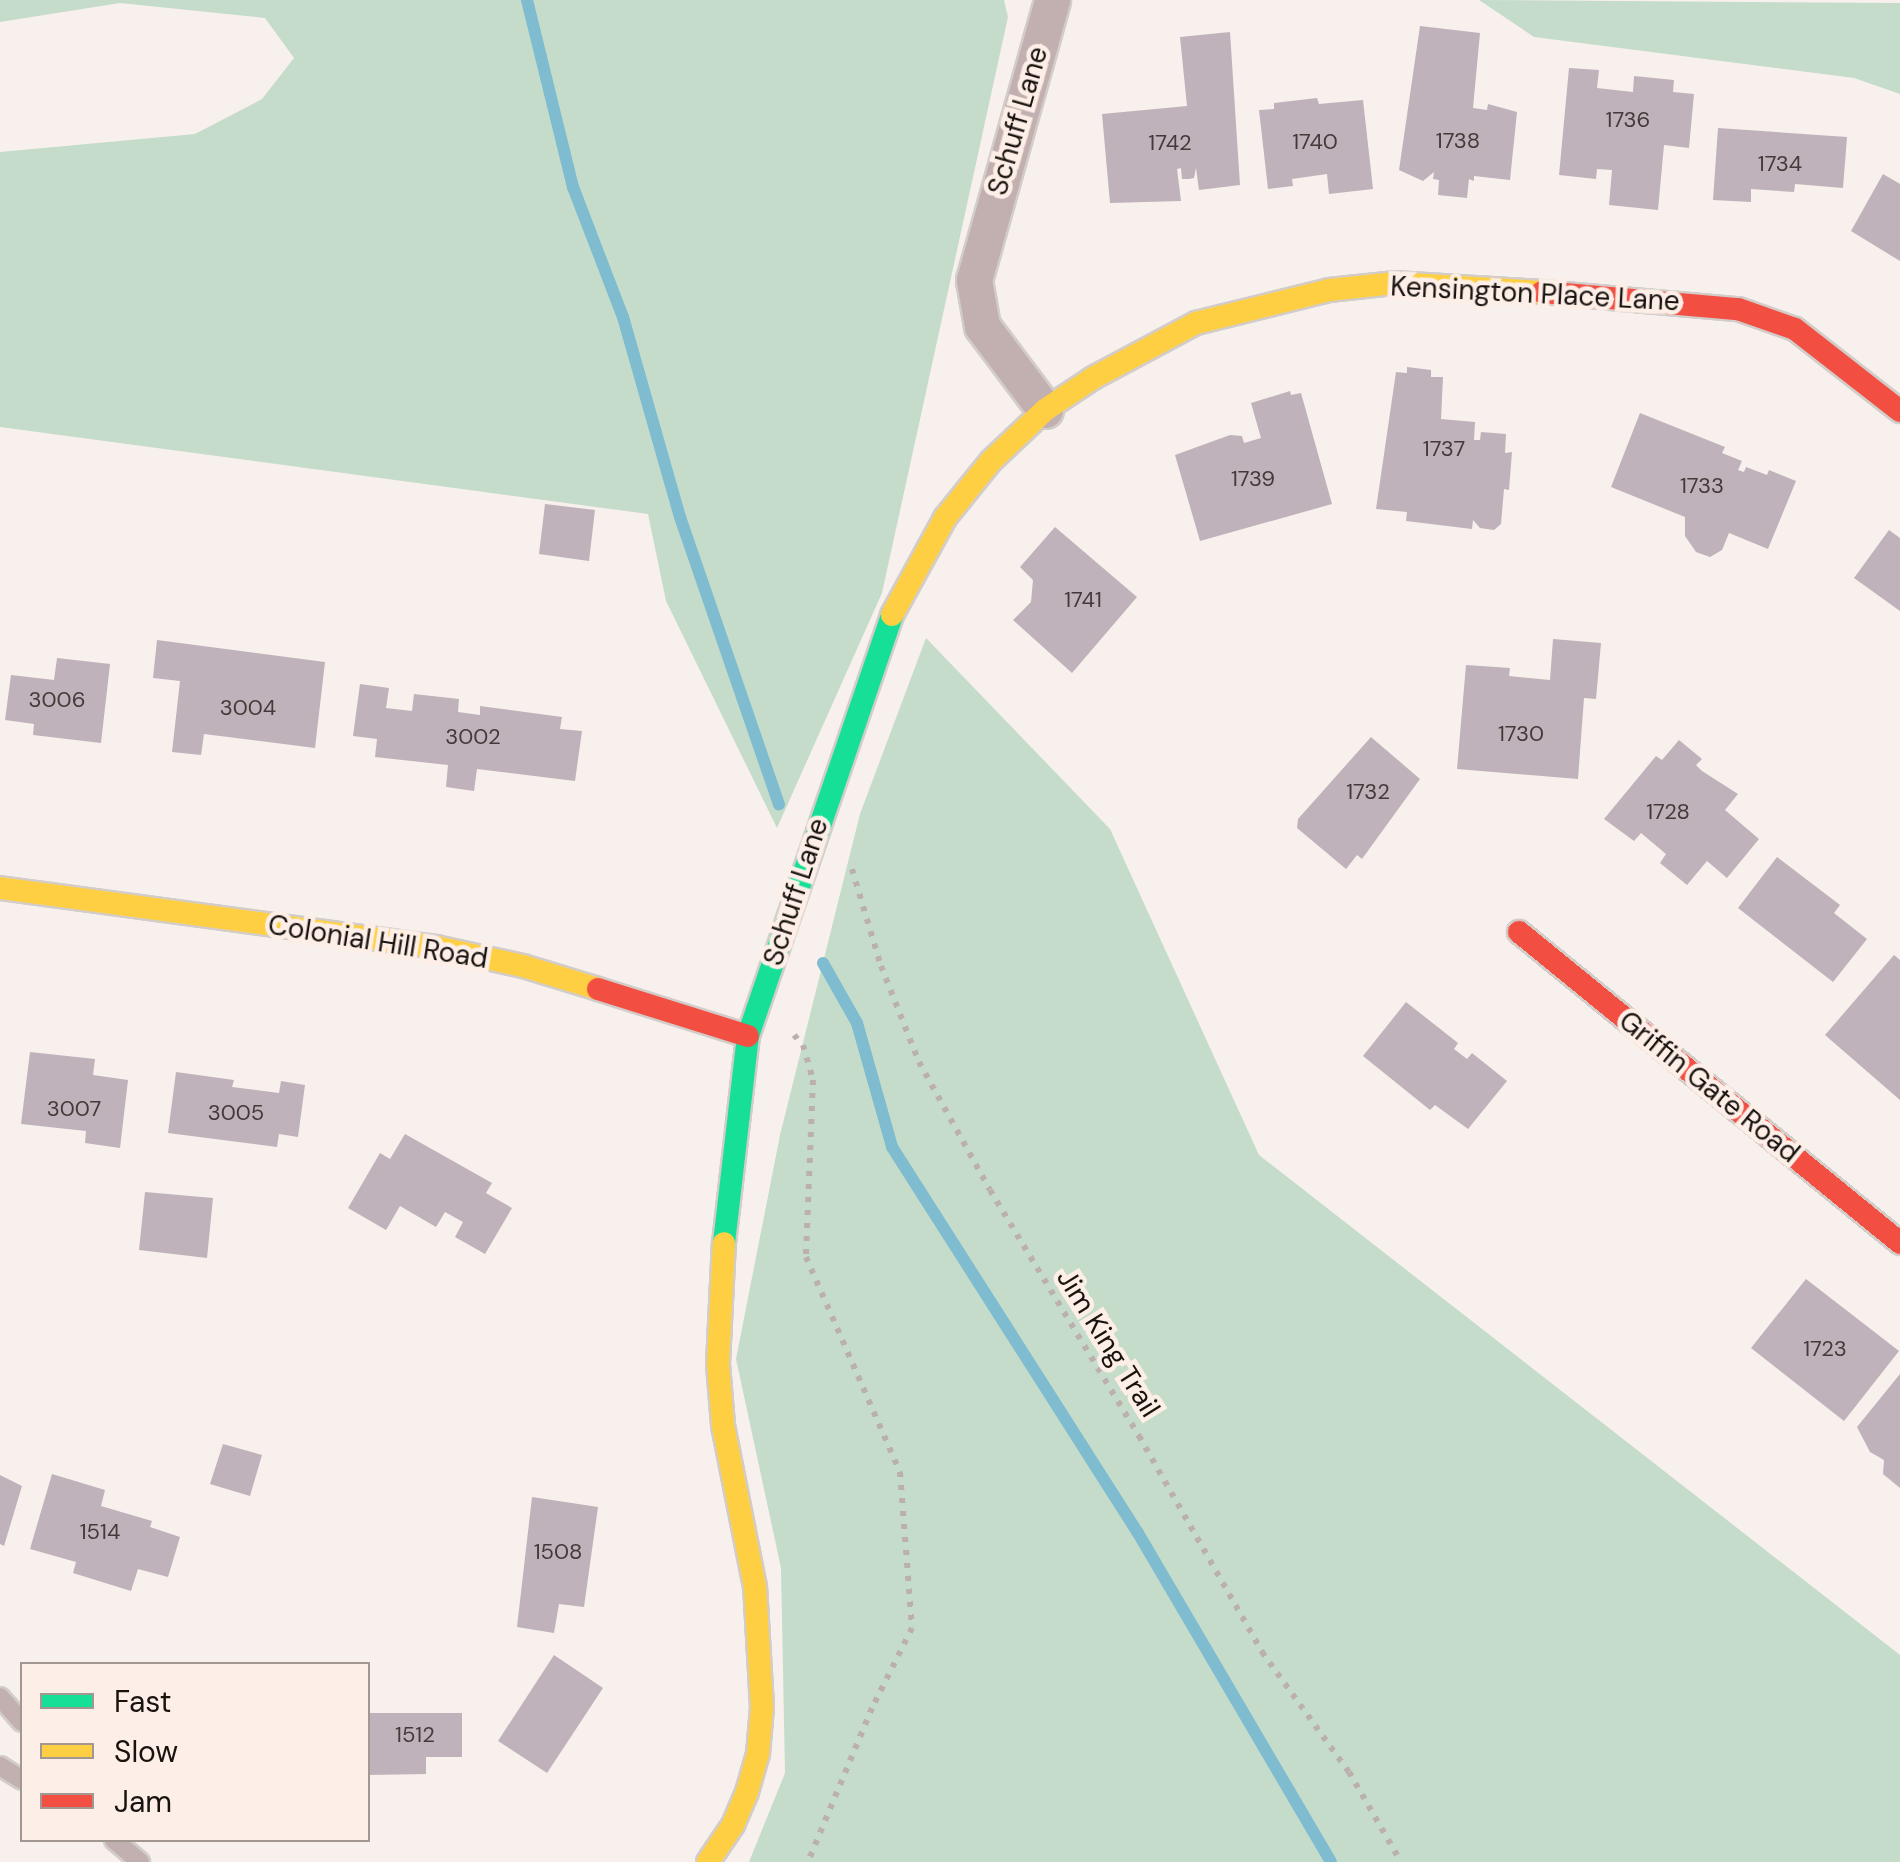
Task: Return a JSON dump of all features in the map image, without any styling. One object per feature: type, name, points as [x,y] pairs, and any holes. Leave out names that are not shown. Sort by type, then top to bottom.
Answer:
[{"type":"street","name":"Schuff Lane","points":[[708,1862],[733,1825],[747,1792],[758,1754],[762,1708],[756,1587],[724,1426],[718,1364],[726,1207],[748,1036],[861,698],[914,565],[944,518],[991,462],[1045,410],[982,326],[974,280],[1052,0]]},
{"type":"street","name":"Kensington Place Lane","points":[[1045,410],[1106,370],[1196,323],[1329,290],[1394,283],[1450,284],[1738,309],[1796,329],[1900,411]]},
{"type":"street","name":"Colonial Hill Road","points":[[0,888],[436,947],[524,966],[748,1036]]},
{"type":"street","name":"Griffin Gate Road","points":[[1519,932],[1900,1243]]},
{"type":"lane","points":[[0,1697],[20,1720]]},
{"type":"lane","points":[[116,1842],[140,1862]]},
{"type":"path","name":"Jim King Trail","points":[[814,836],[839,845],[854,874],[881,966],[919,1062],[990,1190],[1140,1436],[1262,1652],[1349,1772],[1401,1862]]},
{"type":"path","points":[[756,1011],[779,1018],[803,1045],[812,1080],[806,1257],[900,1472],[912,1628],[872,1708],[808,1862]]},
{"type":"green space","points":[[0,0],[1004,0],[1008,17],[882,593],[777,828],[666,601],[648,514],[0,427],[0,152],[195,134],[262,99],[294,58],[265,18],[120,3],[0,22]]},
{"type":"green space","points":[[1479,0],[1900,3],[1900,94],[1854,78],[1534,37]]},
{"type":"green space","points":[[926,638],[1110,829],[1259,1155],[1900,1655],[1900,1862],[749,1862],[785,1773],[781,1568],[736,1359],[780,1135],[860,814]]},
{"type":"building","points":[[1420,26],[1480,33],[1473,108],[1487,110],[1488,104],[1517,112],[1510,180],[1474,176],[1474,181],[1469,179],[1467,198],[1438,195],[1439,180],[1433,179],[1434,172],[1423,181],[1399,170]]},
{"type":"building","points":[[1230,32],[1240,185],[1199,190],[1196,168],[1194,178],[1182,179],[1181,168],[1177,169],[1181,201],[1110,203],[1102,114],[1187,106],[1180,37]]},
{"type":"building","points":[[1569,68],[1599,70],[1597,88],[1633,92],[1634,76],[1674,80],[1673,92],[1694,94],[1689,148],[1664,145],[1658,210],[1609,205],[1612,170],[1597,169],[1596,179],[1559,175]]},
{"type":"building","points":[[1317,98],[1319,104],[1363,100],[1373,189],[1329,194],[1327,174],[1292,179],[1293,186],[1268,189],[1259,110],[1274,109],[1274,103]]},
{"type":"building","points":[[1718,128],[1847,137],[1843,188],[1795,184],[1794,192],[1751,189],[1751,202],[1713,200]]},
{"type":"building","points":[[1883,174],[1900,184],[1900,261],[1851,231]]},
{"type":"building","points":[[1407,367],[1431,370],[1431,377],[1443,377],[1441,419],[1475,422],[1474,440],[1480,440],[1481,432],[1506,434],[1505,453],[1512,452],[1509,490],[1504,489],[1501,524],[1494,530],[1480,528],[1473,520],[1472,529],[1406,521],[1407,512],[1376,509],[1396,372],[1407,373]]},
{"type":"building","points":[[1290,391],[1291,395],[1301,393],[1332,504],[1200,541],[1175,455],[1230,435],[1242,436],[1244,443],[1261,438],[1251,403]]},
{"type":"building","points":[[1640,413],[1725,447],[1722,453],[1742,461],[1738,470],[1744,472],[1746,467],[1767,475],[1769,470],[1796,481],[1768,549],[1729,533],[1722,550],[1710,557],[1696,552],[1685,536],[1685,517],[1611,487]]},
{"type":"building","points":[[545,504],[595,510],[589,561],[539,554]]},
{"type":"building","points":[[1055,527],[1137,597],[1072,673],[1013,620],[1031,602],[1033,580],[1020,567]]},
{"type":"building","points":[[1889,530],[1900,538],[1900,611],[1854,578]]},
{"type":"building","points":[[1553,639],[1601,643],[1596,699],[1584,698],[1578,779],[1457,769],[1466,665],[1510,668],[1509,676],[1550,680]]},
{"type":"building","points":[[157,640],[325,662],[315,748],[204,734],[201,755],[172,752],[180,681],[153,678]]},
{"type":"building","points":[[57,658],[110,664],[101,743],[33,735],[34,724],[5,720],[11,675],[54,680]]},
{"type":"building","points":[[360,684],[389,688],[386,708],[412,711],[414,694],[459,699],[458,712],[480,715],[480,706],[562,717],[560,729],[582,731],[575,781],[477,769],[474,791],[446,787],[448,765],[375,757],[377,739],[353,736]]},
{"type":"building","points":[[1371,737],[1420,779],[1362,859],[1357,855],[1346,869],[1297,828],[1298,819]]},
{"type":"building","points":[[1679,740],[1702,759],[1696,765],[1702,771],[1738,794],[1725,810],[1759,839],[1727,878],[1707,861],[1687,885],[1660,863],[1666,854],[1641,833],[1634,841],[1604,819],[1656,756],[1662,760]]},
{"type":"building","points":[[1777,857],[1840,905],[1834,913],[1867,939],[1833,982],[1738,908]]},
{"type":"building","points":[[1894,955],[1900,960],[1900,1100],[1825,1035]]},
{"type":"building","points":[[1406,1002],[1458,1043],[1454,1049],[1467,1059],[1472,1053],[1507,1081],[1468,1129],[1435,1105],[1430,1110],[1363,1056]]},
{"type":"building","points":[[30,1052],[95,1059],[93,1075],[128,1080],[120,1148],[85,1143],[86,1131],[21,1124]]},
{"type":"building","points":[[176,1072],[234,1080],[232,1087],[279,1093],[281,1081],[305,1085],[298,1137],[279,1134],[277,1147],[168,1133]]},
{"type":"building","points":[[405,1134],[492,1183],[486,1193],[512,1208],[485,1254],[455,1237],[463,1222],[445,1212],[436,1227],[400,1206],[386,1230],[348,1208],[380,1153],[390,1159]]},
{"type":"building","points":[[145,1192],[213,1198],[207,1258],[139,1250]]},
{"type":"building","points":[[1806,1279],[1899,1351],[1844,1421],[1751,1348]]},
{"type":"building","points":[[1900,1374],[1900,1488],[1883,1474],[1884,1460],[1870,1452],[1857,1427]]},
{"type":"building","points":[[223,1444],[262,1455],[250,1496],[210,1484]]},
{"type":"building","points":[[52,1474],[105,1490],[101,1506],[152,1521],[150,1527],[180,1537],[168,1577],[138,1569],[131,1591],[73,1573],[76,1562],[30,1549]]},
{"type":"building","points":[[0,1475],[22,1486],[4,1546],[0,1544]]},
{"type":"building","points":[[532,1497],[598,1507],[584,1607],[559,1604],[554,1633],[517,1627]]},
{"type":"building","points":[[554,1655],[603,1688],[547,1773],[498,1741]]},
{"type":"building","points":[[370,1713],[462,1713],[462,1757],[426,1757],[426,1774],[370,1775]]},
{"type":"waterway","points":[[527,0],[573,187],[623,317],[680,517],[779,804]]},
{"type":"waterway","points":[[823,963],[857,1023],[892,1147],[1138,1533],[1331,1862]]},
{"type":"traffic: fast","points":[[724,1243],[748,1036],[892,615]]},
{"type":"traffic: slow","points":[[892,615],[945,518],[991,461],[1045,410],[1093,378],[1196,323],[1329,290],[1394,283],[1542,292]]},
{"type":"traffic: slow","points":[[0,888],[436,947],[523,966],[598,989]]},
{"type":"traffic: slow","points":[[708,1862],[733,1825],[747,1792],[758,1754],[762,1707],[755,1587],[723,1425],[718,1364],[724,1243]]},
{"type":"traffic: jam","points":[[1542,292],[1738,309],[1795,329],[1900,411]]},
{"type":"traffic: jam","points":[[1519,932],[1900,1243]]},
{"type":"traffic: jam","points":[[598,989],[748,1036]]}]
